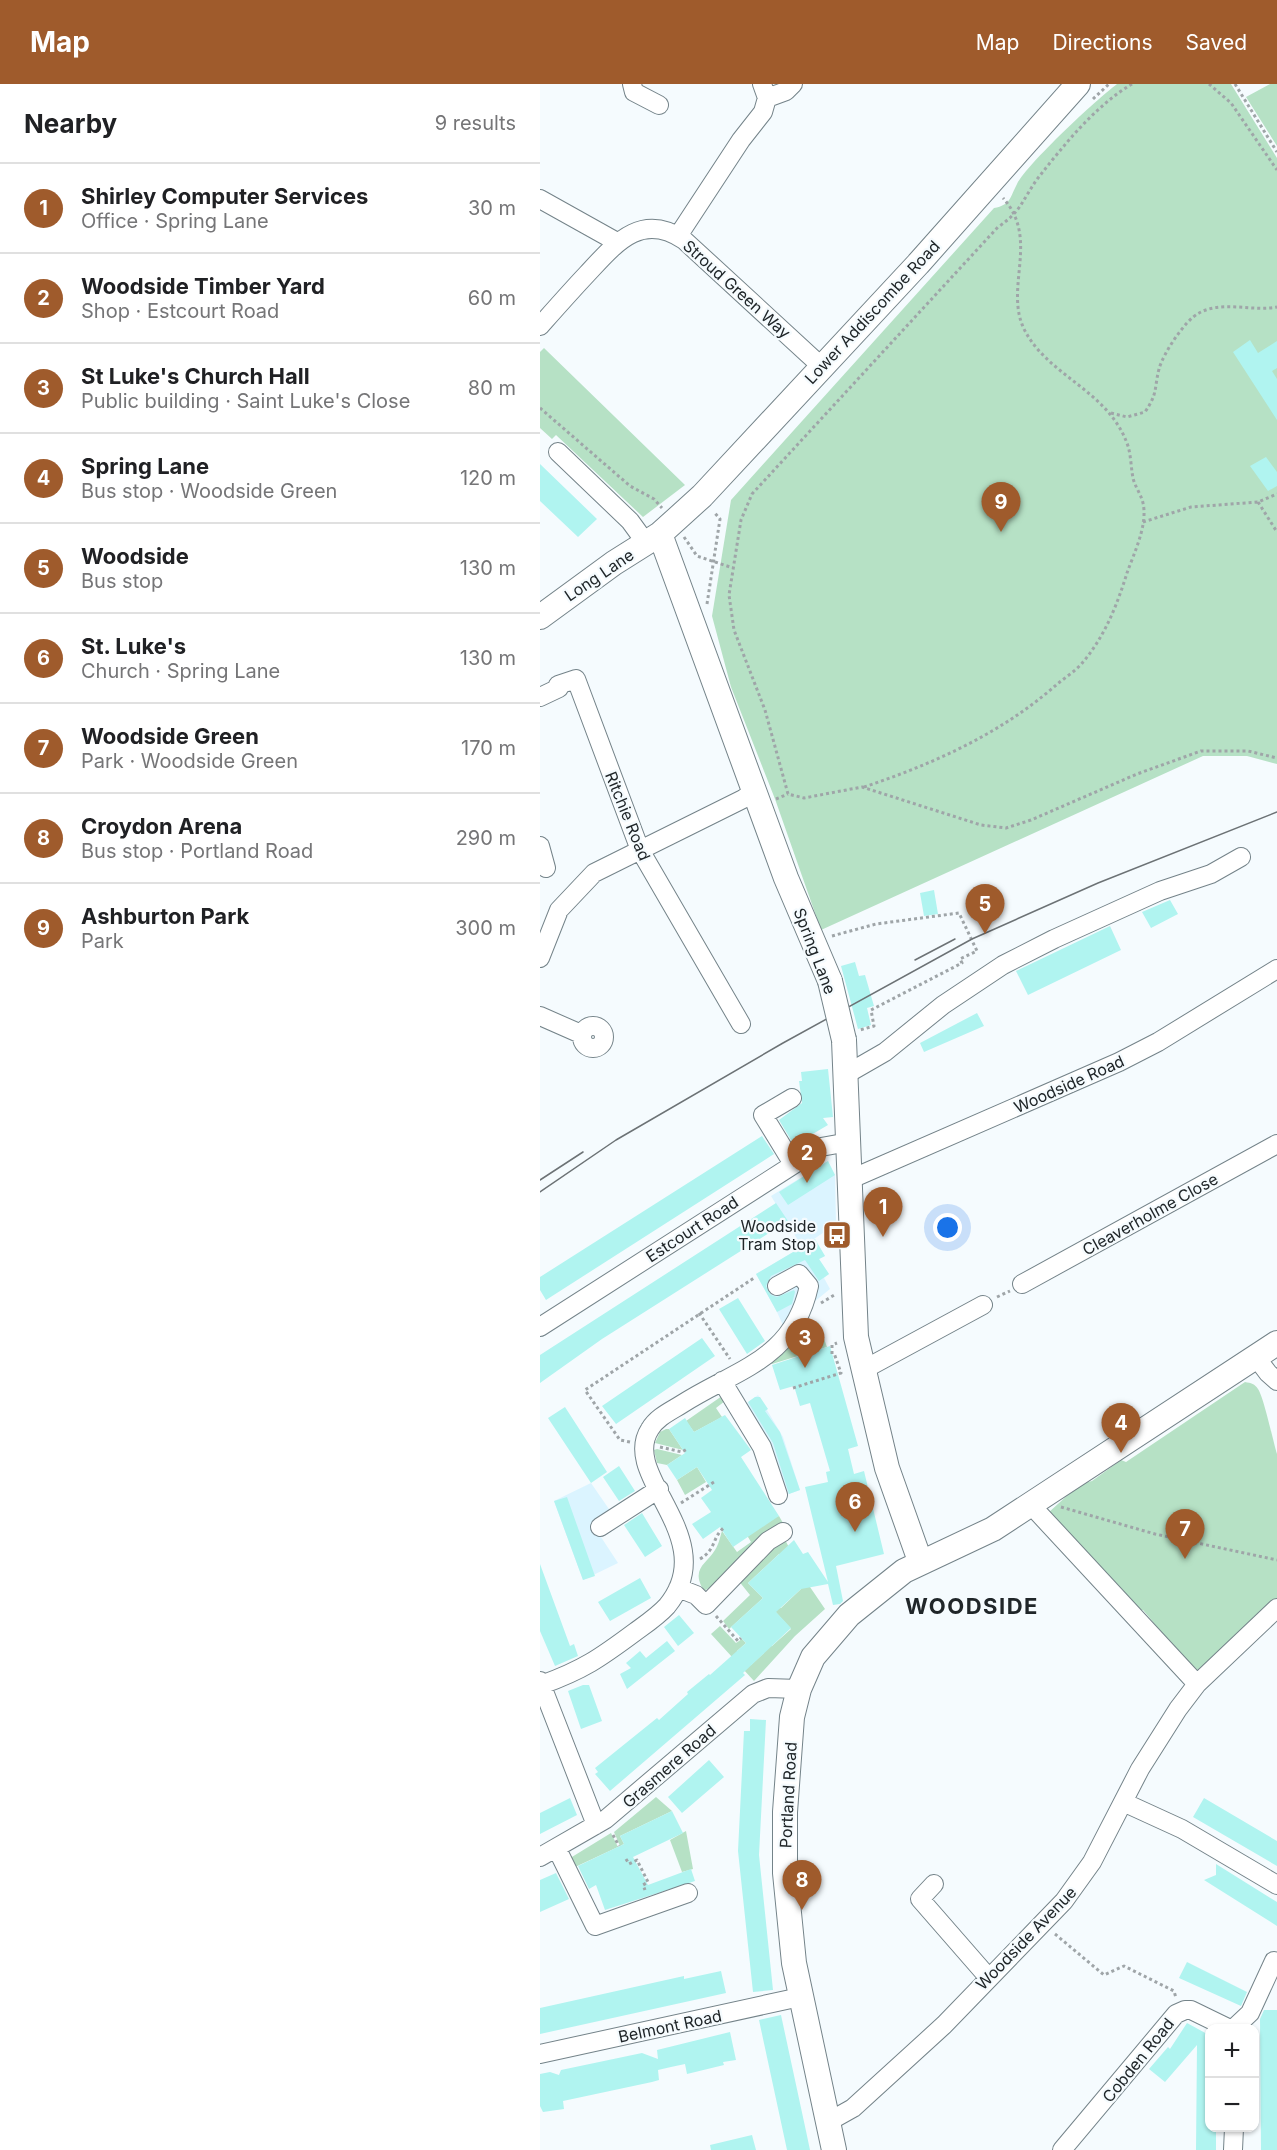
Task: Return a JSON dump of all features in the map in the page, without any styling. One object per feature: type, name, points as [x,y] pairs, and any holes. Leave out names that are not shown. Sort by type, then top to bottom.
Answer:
[{"type":"main road","name":"Lower Addiscombe Road","points":[[662,537],[910,272],[1078,84]]},
{"type":"main road","name":"Long Lane","points":[[540,617],[606,568],[662,537]]},
{"type":"main road","name":"Spring Lane","points":[[662,537],[786,878],[830,981],[843,1038],[849,1142],[852,1288],[856,1337],[887,1468],[920,1561]]},
{"type":"main road","name":"Portland Road","points":[[834,2150],[800,1997],[788,1911],[784,1843],[790,1742],[799,1689],[813,1657],[827,1637],[877,1591],[920,1561],[978,1537],[1034,1509],[1277,1343]]},
{"type":"street","points":[[632,84],[634,92],[659,105]]},
{"type":"street","points":[[678,237],[741,140],[763,112],[764,91],[786,91],[793,84]]},
{"type":"street","points":[[540,199],[617,242]]},
{"type":"street","name":"Stroud Green Way","points":[[540,326],[617,242],[634,232],[652,229],[678,237],[822,366]]},
{"type":"street","points":[[558,452],[630,521],[662,537]]},
{"type":"street","name":"Ritchie Road","points":[[540,697],[559,688],[558,685],[576,679],[640,850],[741,1024]]},
{"type":"street","points":[[540,958],[559,910],[594,873],[755,791]]},
{"type":"street","points":[[540,846],[546,868]]},
{"type":"street","points":[[845,1075],[885,1052],[943,1005],[1003,965],[1160,891],[1211,874],[1241,857]]},
{"type":"street","name":"Woodside Road","points":[[850,1179],[1119,1062],[1158,1042],[1277,969]]},
{"type":"street","points":[[540,1016],[581,1034]]},
{"type":"street","points":[[792,1098],[763,1115],[793,1164]]},
{"type":"street","name":"Estcourt Road","points":[[540,1327],[821,1147],[849,1142]]},
{"type":"street","name":"Cleaverholme Close","points":[[1022,1284],[1277,1144]]},
{"type":"street","points":[[597,1825],[541,1683],[595,1662],[661,1612],[678,1588],[683,1560],[681,1539],[646,1462],[644,1444],[646,1435],[655,1422],[722,1381],[761,1361],[784,1341],[805,1304],[809,1286],[800,1274],[777,1286]]},
{"type":"street","points":[[863,1370],[983,1305]]},
{"type":"street","points":[[1256,1357],[1268,1373],[1277,1380]]},
{"type":"street","points":[[722,1381],[762,1447],[778,1495]]},
{"type":"street","points":[[600,1527],[658,1489]]},
{"type":"street","points":[[1034,1509],[1197,1684]]},
{"type":"street","points":[[678,1588],[696,1595],[706,1605],[768,1541],[783,1532]]},
{"type":"street","name":"Woodside Avenue","points":[[828,2122],[853,2108],[944,2025],[988,1977],[1042,1924],[1082,1878],[1150,1751],[1197,1684],[1277,1608]]},
{"type":"street","name":"Grasmere Road","points":[[540,1857],[597,1825],[753,1694],[768,1688],[799,1689]]},
{"type":"street","points":[[1123,1802],[1182,1828],[1277,1885]]},
{"type":"street","points":[[557,1849],[595,1926],[688,1893]]},
{"type":"street","points":[[934,1884],[920,1899],[988,1977]]},
{"type":"street","points":[[1238,2024],[1250,2013],[1275,1961]]},
{"type":"street","name":"Belmont Road","points":[[540,2054],[800,1997]]},
{"type":"street","name":"Cobden Road","points":[[1062,2150],[1180,2011],[1191,2010],[1220,2024]]},
{"type":"street","points":[[1233,2150],[1234,2132]]},
{"type":"path","points":[[1008,203],[1016,215],[1021,234],[1019,297],[1023,327],[1041,353],[1111,413],[1128,447],[1133,481],[1143,504],[1143,522],[1114,613],[1083,663],[1036,703],[976,740],[918,768],[862,787],[804,798],[789,794],[765,710],[734,630],[729,595],[741,520],[752,494],[998,227],[1016,215],[1028,191],[1056,155],[1117,93],[1132,84]]},
{"type":"path","points":[[1209,84],[1231,103],[1277,170]]},
{"type":"path","points":[[1235,84],[1277,152]]},
{"type":"path","points":[[1111,413],[1126,417],[1145,412],[1155,397],[1159,368],[1179,333],[1199,313],[1232,306],[1264,309],[1277,307]]},
{"type":"path","points":[[540,408],[630,486],[654,499],[663,510]]},
{"type":"path","points":[[1143,522],[1191,507],[1257,502],[1277,494]]},
{"type":"path","points":[[702,496],[720,519],[707,605]]},
{"type":"path","points":[[1257,502],[1277,532]]},
{"type":"path","points":[[662,537],[697,556],[733,568]]},
{"type":"path","points":[[862,787],[981,825],[1006,828],[1031,820],[1137,774],[1201,751],[1248,751],[1277,758]]},
{"type":"path","points":[[813,941],[876,924],[959,913],[977,951],[960,959],[962,963],[871,1010],[874,1026],[843,1038]]},
{"type":"path","points":[[687,1449],[682,1452],[620,1440],[585,1390],[754,1278]]},
{"type":"path","points":[[983,1305],[1022,1284]]},
{"type":"path","points":[[699,1313],[739,1372]]},
{"type":"path","points":[[793,1388],[841,1373],[834,1353]]},
{"type":"path","points":[[669,1510],[714,1482]]},
{"type":"path","points":[[1034,1509],[1052,1504],[1080,1515],[1155,1534],[1277,1560]]},
{"type":"path","points":[[683,1560],[700,1559],[711,1552],[719,1531],[725,1527]]},
{"type":"path","points":[[706,1605],[738,1641],[741,1638]]},
{"type":"path","points":[[626,1859],[629,1864],[637,1860],[648,1882],[643,1885],[650,1906]]},
{"type":"path","points":[[1042,1924],[1104,1975],[1124,1966],[1174,1991],[1180,2011]]},
{"type":"shaded area","points":[[828,1161],[835,1175],[836,1224],[814,1239],[825,1256],[819,1259],[829,1274],[824,1278],[830,1289],[803,1311],[786,1332],[756,1274],[802,1247],[771,1196]]},
{"type":"shaded area","points":[[758,1395],[783,1437],[800,1490],[786,1495],[747,1403]]},
{"type":"shaded area","points":[[591,1483],[611,1512],[600,1527],[601,1537],[618,1563],[583,1580],[554,1501]]},
{"type":"green space","points":[[1117,84],[1231,84],[1277,158],[1277,764],[1247,756],[1203,756],[821,930],[775,799],[731,687],[712,616],[731,500],[994,208],[1007,203],[1017,184],[1035,161],[1079,117]]},
{"type":"green space","points":[[1270,84],[1277,84],[1277,146],[1246,97]]},
{"type":"green space","points":[[544,348],[685,485],[643,517],[556,435],[552,439],[540,428],[540,352]]},
{"type":"green space","points":[[818,1322],[827,1347],[771,1363]]},
{"type":"green space","points":[[1245,1382],[1251,1383],[1258,1389],[1277,1454],[1277,1611],[1201,1671],[1179,1654],[1143,1610],[1140,1611],[1124,1595],[1124,1591],[1048,1513],[1070,1493],[1071,1486],[1092,1481],[1121,1460],[1126,1462]]},
{"type":"green space","points":[[722,1396],[725,1401],[716,1408],[722,1417],[694,1432],[686,1421]]},
{"type":"green space","points":[[669,1429],[683,1450],[655,1443],[660,1432]]},
{"type":"green space","points":[[654,1450],[682,1455],[667,1465],[657,1463]]},
{"type":"green space","points":[[697,1467],[706,1482],[685,1495],[677,1480]]},
{"type":"green space","points":[[779,1516],[783,1523],[717,1583],[704,1591],[700,1583],[699,1572],[716,1548],[722,1531],[737,1552],[751,1542],[742,1527]]},
{"type":"green space","points":[[783,1536],[810,1587],[825,1609],[795,1636],[754,1681],[711,1634],[720,1626],[736,1643],[742,1639],[746,1643],[737,1651],[751,1665],[764,1653],[760,1648],[772,1646],[791,1629],[773,1609],[781,1608],[801,1589],[779,1554],[748,1583],[763,1598],[729,1629],[723,1621],[750,1595],[738,1580]]},
{"type":"green space","points":[[656,1797],[672,1811],[620,1836],[624,1844],[620,1846],[614,1832]]},
{"type":"green space","points":[[686,1831],[693,1869],[682,1872],[670,1840]]},
{"type":"green space","points":[[611,1833],[618,1847],[573,1868],[567,1860]]},
{"type":"building","points":[[1250,340],[1258,353],[1277,341],[1277,368],[1272,371],[1277,379],[1277,420],[1233,352]]},
{"type":"building","points":[[1266,457],[1277,472],[1277,486],[1268,491],[1250,466]]},
{"type":"building","points":[[540,464],[597,519],[578,537],[540,501]]},
{"type":"building","points":[[934,890],[938,914],[924,916],[920,893]]},
{"type":"building","points":[[1170,900],[1178,914],[1151,928],[1142,912]]},
{"type":"building","points":[[1110,926],[1121,950],[1028,995],[1016,971]]},
{"type":"building","points":[[855,962],[859,976],[865,975],[874,1006],[867,1008],[871,1025],[858,1029],[841,966]]},
{"type":"building","points":[[977,1013],[984,1026],[924,1052],[920,1043]]},
{"type":"building","points":[[828,1069],[833,1117],[823,1118],[828,1125],[794,1145],[779,1120],[802,1103],[799,1081],[802,1081],[801,1072]]},
{"type":"building","points":[[762,1136],[774,1154],[546,1300],[540,1290],[540,1277]]},
{"type":"building","points":[[828,1161],[835,1175],[788,1205],[779,1192]]},
{"type":"building","points":[[776,1203],[788,1221],[602,1339],[540,1383],[540,1355]]},
{"type":"building","points":[[815,1239],[825,1256],[819,1259],[829,1274],[819,1281],[805,1260],[771,1276],[766,1286],[771,1295],[777,1297],[794,1290],[795,1292],[792,1304],[777,1312],[756,1274]]},
{"type":"building","points":[[738,1298],[765,1341],[747,1354],[719,1309]]},
{"type":"building","points":[[702,1338],[715,1356],[616,1424],[602,1406]]},
{"type":"building","points":[[830,1346],[858,1446],[848,1449],[854,1474],[864,1471],[884,1554],[836,1566],[843,1601],[840,1604],[833,1605],[828,1584],[801,1589],[776,1612],[791,1628],[743,1673],[745,1675],[610,1791],[595,1774],[598,1772],[595,1768],[657,1718],[659,1720],[688,1694],[687,1692],[746,1643],[731,1627],[763,1598],[748,1583],[794,1540],[803,1554],[808,1552],[828,1582],[805,1487],[828,1482],[826,1472],[830,1471],[810,1403],[800,1406],[794,1386],[780,1390],[772,1365]]},
{"type":"building","points":[[755,1397],[760,1397],[768,1409],[765,1411],[780,1432],[800,1490],[789,1494],[773,1443],[748,1402]]},
{"type":"building","points":[[565,1407],[607,1472],[591,1483],[548,1418]]},
{"type":"building","points":[[725,1415],[751,1450],[741,1457],[779,1516],[733,1547],[720,1527],[703,1539],[692,1524],[711,1512],[701,1498],[712,1490],[697,1467],[677,1480],[667,1465],[685,1453],[669,1429],[685,1418],[694,1432]]},
{"type":"building","points":[[619,1466],[635,1491],[619,1501],[603,1477]]},
{"type":"building","points":[[567,1497],[595,1576],[583,1580],[554,1501]]},
{"type":"building","points":[[642,1513],[662,1546],[645,1557],[624,1525]]},
{"type":"building","points":[[540,1564],[570,1646],[574,1644],[578,1656],[555,1666],[540,1631]]},
{"type":"building","points":[[640,1578],[651,1598],[610,1621],[598,1602]]},
{"type":"building","points":[[679,1615],[694,1633],[678,1646],[664,1627]]},
{"type":"building","points":[[667,1641],[675,1651],[627,1689],[620,1674],[631,1668],[626,1663],[640,1651],[646,1658]]},
{"type":"building","points":[[589,1685],[602,1721],[581,1729],[568,1691]]},
{"type":"building","points":[[750,1719],[766,1720],[759,1855],[773,1990],[753,1992],[738,1851],[744,1731],[750,1731]]},
{"type":"building","points":[[709,1760],[724,1777],[682,1813],[668,1797]]},
{"type":"building","points":[[570,1798],[577,1815],[540,1834],[540,1813]]},
{"type":"building","points":[[1204,1798],[1277,1841],[1277,1866],[1193,1817]]},
{"type":"building","points":[[672,1811],[683,1833],[633,1857],[648,1885],[691,1869],[695,1881],[605,1910],[596,1885],[589,1889],[578,1866],[624,1844],[620,1836]]},
{"type":"building","points":[[1216,1864],[1277,1902],[1277,1926],[1204,1880],[1216,1875]]},
{"type":"building","points":[[556,1873],[569,1899],[540,1912],[540,1880]]},
{"type":"building","points":[[1187,1962],[1247,1992],[1241,2006],[1179,1978]]},
{"type":"building","points":[[721,1971],[726,1993],[540,2034],[540,2008],[684,1976],[684,1979]]},
{"type":"building","points":[[1264,2010],[1277,2010],[1277,2150],[1261,2150],[1260,2019]]},
{"type":"building","points":[[781,2015],[810,2150],[787,2150],[759,2020]]},
{"type":"building","points":[[1187,2023],[1205,2033],[1205,2132],[1216,2132],[1216,2150],[1196,2150],[1197,2045],[1165,2082],[1149,2069],[1168,2047],[1170,2049]]},
{"type":"building","points":[[730,2032],[736,2060],[723,2062],[724,2065],[687,2074],[685,2064],[671,2067],[658,2070],[659,2080],[563,2101],[564,2109],[543,2112],[540,2106],[540,2074],[550,2072],[559,2075],[561,2070],[642,2053],[658,2059],[657,2050]]},
{"type":"building","points":[[752,2135],[756,2150],[711,2150],[710,2145]]},
{"type":"tram line","points":[[540,1192],[616,1140],[783,1043],[972,939],[1098,883],[1277,812]]},
{"type":"tram line","points":[[915,960],[955,939]]},
{"type":"tram line","points":[[540,1180],[583,1152]]},
{"type":"place","name":"Ashburton Park","points":[[1001,532]]},
{"type":"place","name":"Woodside","points":[[985,934]]},
{"type":"place","name":"Woodside Timber Yard","points":[[807,1183]]},
{"type":"place","name":"Woodside Tram Stop","points":[[837,1235]]},
{"type":"place","name":"Shirley Computer Services","points":[[883,1237]]},
{"type":"place","name":"St Luke's Church Hall","points":[[805,1368]]},
{"type":"place","name":"Spring Lane","points":[[1121,1453]]},
{"type":"place","name":"St. Luke's","points":[[855,1532]]},
{"type":"place","name":"Woodside Green","points":[[1185,1559]]},
{"type":"place","name":"Croydon Arena","points":[[802,1910]]},
{"type":"district","name":"WOODSIDE","points":[[972,1606]]}]
